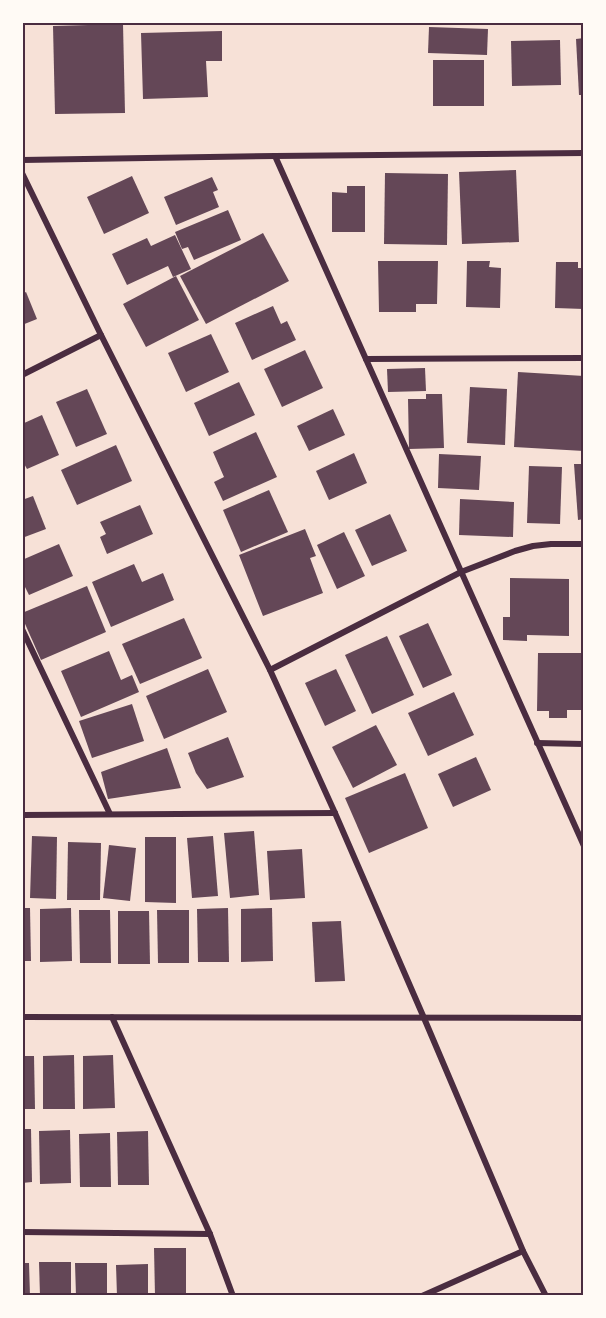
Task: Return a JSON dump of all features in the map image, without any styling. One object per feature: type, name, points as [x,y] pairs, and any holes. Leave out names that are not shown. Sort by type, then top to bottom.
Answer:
[{"type":"street","points":[[22,160],[584,153]]},
{"type":"street","points":[[275,156],[584,846]]},
{"type":"street","points":[[22,172],[101,335],[270,670],[335,813],[523,1251],[546,1296]]},
{"type":"street","points":[[22,375],[101,335]]},
{"type":"street","points":[[366,360],[584,358]]},
{"type":"street","points":[[270,670],[461,572],[533,546],[551,543],[584,544]]},
{"type":"street","points":[[22,629],[110,814]]},
{"type":"street","points":[[537,743],[584,744]]},
{"type":"street","points":[[22,815],[335,813]]},
{"type":"street","points":[[22,1017],[584,1018]]},
{"type":"street","points":[[112,1017],[210,1234],[233,1296]]},
{"type":"street","points":[[22,1232],[210,1234]]},
{"type":"street","points":[[422,1296],[523,1251]]},
{"type":"building","points":[[123,24],[125,113],[55,114],[53,26]]},
{"type":"building","points":[[429,27],[488,29],[487,55],[428,53]]},
{"type":"building","points":[[222,31],[222,61],[206,61],[208,97],[143,99],[141,33]]},
{"type":"building","points":[[584,38],[584,95],[579,95],[576,39]]},
{"type":"building","points":[[560,40],[561,85],[512,86],[511,41]]},
{"type":"building","points":[[433,60],[484,60],[484,106],[433,106]]},
{"type":"building","points":[[516,170],[519,242],[462,244],[459,172]]},
{"type":"building","points":[[385,173],[448,174],[447,245],[384,244]]},
{"type":"building","points":[[132,176],[149,213],[104,234],[87,197]]},
{"type":"building","points":[[212,177],[218,190],[213,192],[219,207],[176,225],[164,197]]},
{"type":"building","points":[[347,186],[365,186],[365,232],[332,232],[332,192],[347,193]]},
{"type":"building","points":[[228,210],[241,240],[194,260],[188,247],[182,249],[175,232]]},
{"type":"building","points":[[263,233],[289,281],[206,324],[180,276]]},
{"type":"building","points":[[175,235],[191,269],[173,277],[168,266],[127,285],[112,254],[147,238],[151,246]]},
{"type":"building","points":[[378,261],[438,261],[437,304],[416,304],[416,312],[379,312]]},
{"type":"building","points":[[467,261],[490,261],[489,267],[501,268],[500,308],[466,307]]},
{"type":"building","points":[[556,262],[578,262],[578,268],[584,268],[584,309],[555,308]]},
{"type":"building","points":[[176,276],[199,320],[146,347],[123,304]]},
{"type":"building","points":[[26,292],[37,319],[22,325],[22,294]]},
{"type":"building","points":[[273,306],[281,324],[287,321],[296,340],[252,360],[235,323]]},
{"type":"building","points":[[211,334],[229,372],[186,392],[168,353]]},
{"type":"building","points":[[305,350],[323,388],[282,407],[264,369]]},
{"type":"building","points":[[425,368],[426,391],[388,392],[387,369]]},
{"type":"building","points":[[518,372],[584,376],[584,451],[514,447]]},
{"type":"building","points":[[239,382],[255,415],[209,436],[194,403]]},
{"type":"building","points":[[470,387],[507,389],[505,445],[467,443]]},
{"type":"building","points":[[87,389],[107,434],[76,447],[56,402]]},
{"type":"building","points":[[426,394],[442,394],[444,448],[409,449],[408,399],[426,399]]},
{"type":"building","points":[[333,409],[345,435],[309,451],[297,426]]},
{"type":"building","points":[[42,415],[59,455],[27,469],[22,460],[22,424]]},
{"type":"building","points":[[256,432],[277,477],[223,501],[214,482],[224,477],[213,452]]},
{"type":"building","points":[[116,445],[132,481],[77,505],[61,470]]},
{"type":"building","points":[[354,453],[367,483],[329,500],[316,471]]},
{"type":"building","points":[[439,454],[481,456],[479,490],[438,488]]},
{"type":"building","points":[[574,464],[584,464],[584,519],[578,520]]},
{"type":"building","points":[[529,466],[562,467],[560,524],[527,523]]},
{"type":"building","points":[[269,490],[288,532],[241,552],[223,510]]},
{"type":"building","points":[[33,496],[46,529],[22,538],[22,500]]},
{"type":"building","points":[[460,499],[514,502],[513,537],[459,535]]},
{"type":"building","points":[[140,505],[153,534],[107,554],[100,537],[106,534],[100,522]]},
{"type":"building","points":[[390,514],[407,551],[372,566],[355,530]]},
{"type":"building","points":[[305,529],[316,556],[310,558],[323,593],[263,616],[239,555]]},
{"type":"building","points":[[344,532],[365,576],[337,589],[317,545]]},
{"type":"building","points":[[59,544],[73,576],[29,595],[22,581],[22,560]]},
{"type":"building","points":[[134,564],[142,582],[163,573],[174,600],[111,627],[92,582]]},
{"type":"building","points":[[510,578],[569,579],[569,636],[527,635],[527,641],[503,640],[503,617],[510,617]]},
{"type":"building","points":[[87,586],[106,632],[41,660],[22,613]]},
{"type":"building","points":[[184,618],[202,658],[140,684],[122,644]]},
{"type":"building","points":[[428,623],[452,675],[423,688],[399,636]]},
{"type":"building","points":[[387,636],[414,695],[372,714],[345,655]]},
{"type":"building","points":[[109,651],[121,680],[132,675],[139,692],[81,717],[61,671]]},
{"type":"building","points":[[538,653],[582,653],[581,710],[567,710],[567,718],[549,718],[549,711],[537,711]]},
{"type":"building","points":[[208,669],[227,712],[164,739],[146,696]]},
{"type":"building","points":[[336,669],[356,711],[325,726],[305,683]]},
{"type":"building","points":[[454,692],[474,735],[428,756],[408,713]]},
{"type":"building","points":[[132,704],[144,741],[92,758],[79,721]]},
{"type":"building","points":[[376,725],[397,765],[353,788],[332,747]]},
{"type":"building","points":[[228,737],[244,777],[207,789],[196,773],[188,753]]},
{"type":"building","points":[[167,748],[181,788],[108,799],[101,772]]},
{"type":"building","points":[[476,757],[491,790],[453,807],[438,774]]},
{"type":"building","points":[[405,773],[428,828],[369,853],[345,798]]},
{"type":"building","points":[[254,831],[259,895],[230,898],[224,833]]},
{"type":"building","points":[[32,836],[57,837],[56,899],[30,898]]},
{"type":"building","points":[[213,836],[218,896],[192,898],[187,838]]},
{"type":"building","points":[[145,837],[176,837],[176,903],[145,902]]},
{"type":"building","points":[[68,842],[101,843],[100,900],[67,900]]},
{"type":"building","points":[[109,845],[136,848],[130,901],[103,898]]},
{"type":"building","points":[[302,849],[305,898],[270,900],[267,851]]},
{"type":"building","points":[[22,908],[30,908],[31,961],[22,961]]},
{"type":"building","points":[[71,908],[72,961],[40,962],[40,909]]},
{"type":"building","points":[[228,908],[229,962],[198,962],[197,909]]},
{"type":"building","points":[[272,908],[273,961],[241,962],[241,909]]},
{"type":"building","points":[[79,910],[110,910],[111,963],[80,963]]},
{"type":"building","points":[[157,910],[189,910],[189,963],[158,963]]},
{"type":"building","points":[[118,911],[149,911],[150,964],[118,964]]},
{"type":"building","points":[[341,921],[345,981],[315,982],[312,922]]},
{"type":"building","points":[[74,1055],[75,1109],[43,1109],[43,1056]]},
{"type":"building","points":[[113,1055],[115,1108],[83,1109],[83,1056]]},
{"type":"building","points":[[22,1056],[34,1056],[35,1109],[22,1109]]},
{"type":"building","points":[[22,1129],[31,1129],[32,1182],[22,1183]]},
{"type":"building","points":[[70,1130],[71,1183],[40,1184],[39,1131]]},
{"type":"building","points":[[148,1131],[149,1185],[118,1185],[117,1132]]},
{"type":"building","points":[[110,1133],[111,1187],[80,1187],[79,1134]]},
{"type":"building","points":[[154,1248],[186,1248],[186,1296],[155,1296]]},
{"type":"building","points":[[39,1262],[71,1262],[71,1296],[40,1296]]},
{"type":"building","points":[[22,1263],[29,1263],[30,1296],[22,1296]]},
{"type":"building","points":[[75,1263],[107,1263],[107,1296],[76,1296]]},
{"type":"building","points":[[148,1264],[148,1296],[117,1296],[116,1265]]}]
